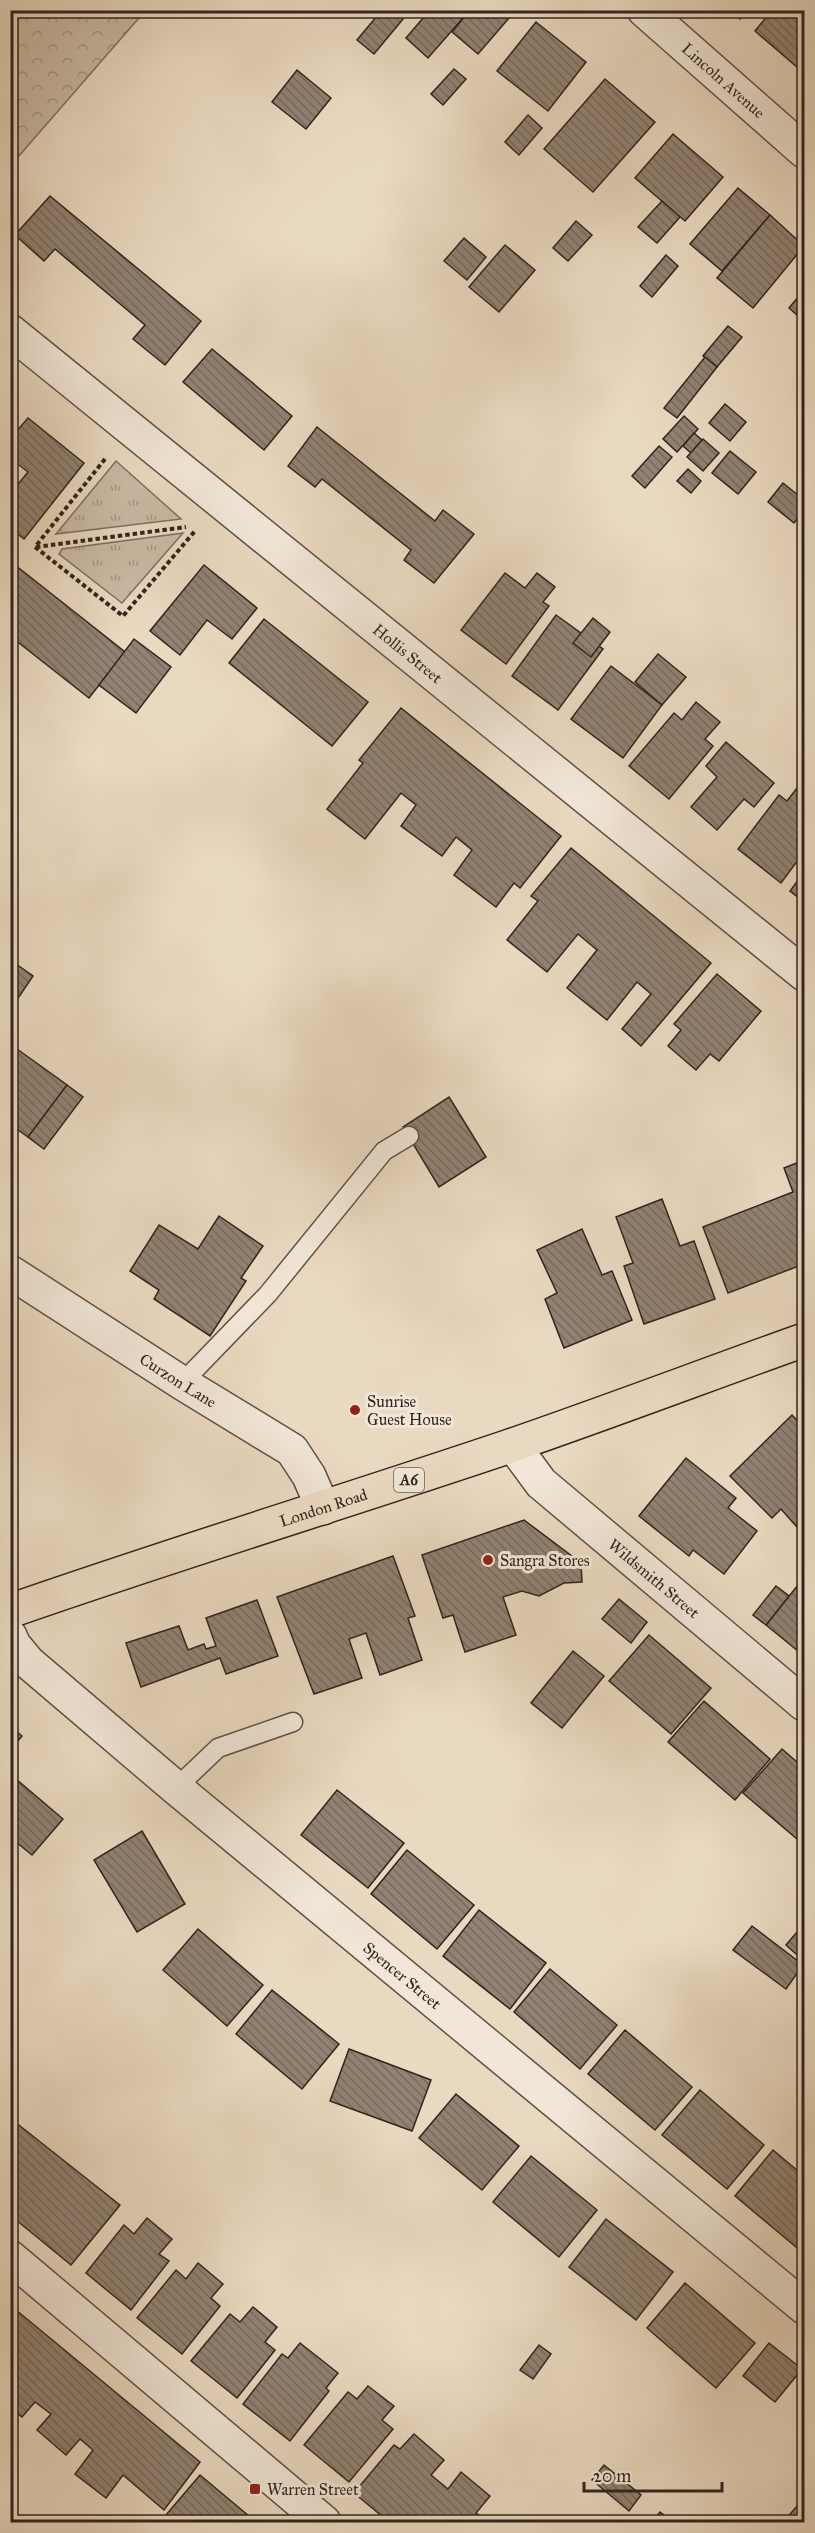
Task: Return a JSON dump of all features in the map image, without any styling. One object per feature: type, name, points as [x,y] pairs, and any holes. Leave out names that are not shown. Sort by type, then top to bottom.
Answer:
[{"type":"main road","name":"London Road","points":[[10,1611],[170,1556],[513,1445],[804,1340]]},
{"type":"street","name":"Lincoln Avenue","points":[[644,10],[804,151]]},
{"type":"street","name":"Hollis Street","points":[[10,332],[804,974]]},
{"type":"street","name":"Curzon Lane","points":[[10,1272],[182,1383],[292,1450],[309,1476],[323,1508]]},
{"type":"street","name":"Wildsmith Street","points":[[513,1445],[541,1483],[804,1704]]},
{"type":"street","name":"Spencer Street","points":[[10,1636],[14,1645],[28,1662],[176,1788],[804,2307]]},
{"type":"street","points":[[10,2257],[324,2523]]},
{"type":"lane","points":[[182,1383],[268,1294],[384,1151],[408,1136]]},
{"type":"lane","points":[[176,1788],[218,1748],[293,1722]]},
{"type":"path","points":[[35,547],[130,428]]},
{"type":"path","points":[[200,525],[123,615],[35,547],[188,526],[200,525]]},
{"type":"green space","points":[[10,11],[145,11],[11,165]]},
{"type":"green space","points":[[116,461],[181,519],[56,534]]},
{"type":"green space","points":[[183,533],[122,603],[59,554],[62,549]]},
{"type":"building","points":[[382,10],[392,10],[403,19],[374,54],[357,40]]},
{"type":"building","points":[[430,10],[470,10],[428,58],[406,38]]},
{"type":"building","points":[[470,10],[516,10],[478,54],[452,32]]},
{"type":"building","points":[[730,10],[747,10],[740,19]]},
{"type":"building","points":[[772,10],[804,10],[804,73],[755,31]]},
{"type":"building","points":[[536,22],[586,62],[548,111],[497,71]]},
{"type":"building","points":[[454,69],[466,79],[443,105],[431,94]]},
{"type":"building","points":[[297,70],[331,98],[306,129],[272,102]]},
{"type":"building","points":[[605,79],[655,122],[593,192],[544,149]]},
{"type":"building","points":[[528,115],[542,128],[519,155],[505,142]]},
{"type":"building","points":[[673,134],[723,177],[685,221],[635,178]]},
{"type":"building","points":[[738,188],[770,215],[722,271],[690,244]]},
{"type":"building","points":[[50,196],[201,321],[165,365],[133,339],[145,325],[55,249],[44,261],[15,235]]},
{"type":"building","points":[[662,201],[680,217],[657,243],[638,227]]},
{"type":"building","points":[[770,215],[804,246],[753,308],[717,278]]},
{"type":"building","points":[[576,221],[592,235],[568,261],[553,248]]},
{"type":"building","points":[[464,238],[486,257],[467,280],[444,261]]},
{"type":"building","points":[[505,245],[535,270],[499,312],[469,287]]},
{"type":"building","points":[[666,255],[678,266],[652,297],[640,286]]},
{"type":"building","points":[[804,290],[804,321],[789,308]]},
{"type":"building","points":[[728,326],[742,337],[717,367],[703,356]]},
{"type":"building","points":[[212,349],[292,416],[264,450],[183,382]]},
{"type":"building","points":[[705,357],[717,367],[677,418],[664,408]]},
{"type":"building","points":[[10,402],[17,408],[10,416]]},
{"type":"building","points":[[725,404],[746,422],[730,441],[709,423]]},
{"type":"building","points":[[684,416],[698,429],[677,452],[663,439]]},
{"type":"building","points":[[28,418],[84,463],[24,539],[10,528],[10,494],[28,472],[10,458],[10,439]]},
{"type":"building","points":[[317,427],[435,521],[443,510],[474,534],[434,583],[404,560],[411,550],[322,479],[315,487],[288,466]]},
{"type":"building","points":[[694,433],[702,440],[691,453],[683,446]]},
{"type":"building","points":[[703,439],[719,453],[703,471],[687,457]]},
{"type":"building","points":[[659,446],[672,457],[645,488],[632,476]]},
{"type":"building","points":[[730,451],[756,472],[738,494],[712,473]]},
{"type":"building","points":[[688,469],[701,481],[691,493],[677,481]]},
{"type":"building","points":[[783,483],[804,500],[804,510],[794,523],[768,502]]},
{"type":"building","points":[[10,561],[125,652],[89,698],[10,636]]},
{"type":"building","points":[[204,565],[257,608],[232,639],[207,620],[180,655],[150,631]]},
{"type":"building","points":[[505,573],[525,588],[537,573],[555,587],[543,602],[549,606],[506,664],[461,630]]},
{"type":"building","points":[[556,615],[603,649],[558,710],[512,676]]},
{"type":"building","points":[[593,618],[610,632],[591,657],[573,643]]},
{"type":"building","points":[[264,619],[368,702],[332,746],[229,663]]},
{"type":"building","points":[[134,639],[171,667],[136,713],[99,685]]},
{"type":"building","points":[[658,654],[686,677],[662,705],[635,682]]},
{"type":"building","points":[[611,666],[662,705],[623,758],[571,719]]},
{"type":"building","points":[[696,702],[720,722],[705,739],[713,746],[669,799],[629,766],[674,713],[682,720]]},
{"type":"building","points":[[401,708],[561,836],[520,888],[514,883],[496,907],[454,875],[472,850],[456,837],[442,856],[401,826],[416,805],[401,793],[365,839],[327,809],[363,763],[359,760]]},
{"type":"building","points":[[726,742],[774,783],[754,807],[744,799],[717,830],[691,807],[717,777],[706,766]]},
{"type":"building","points":[[801,783],[804,786],[804,852],[781,883],[738,849],[779,795],[787,801]]},
{"type":"building","points":[[571,848],[711,963],[641,1046],[622,1029],[651,994],[637,982],[607,1020],[567,988],[597,950],[578,934],[547,972],[507,940],[538,901],[531,896]]},
{"type":"building","points":[[804,872],[804,902],[790,891]]},
{"type":"building","points":[[16,964],[33,976],[10,1010],[10,972]]},
{"type":"building","points":[[717,974],[761,1011],[719,1061],[710,1054],[696,1070],[668,1046],[681,1030],[674,1024]]},
{"type":"building","points":[[10,1044],[67,1085],[28,1137],[10,1124]]},
{"type":"building","points":[[67,1085],[83,1097],[44,1149],[28,1137]]},
{"type":"building","points":[[449,1097],[486,1157],[439,1187],[403,1127]]},
{"type":"building","points":[[804,1160],[804,1264],[728,1293],[703,1227],[793,1192],[784,1168]]},
{"type":"building","points":[[662,1199],[680,1246],[694,1241],[715,1299],[644,1324],[624,1266],[633,1263],[616,1217]]},
{"type":"building","points":[[219,1216],[263,1246],[241,1278],[246,1281],[210,1336],[154,1299],[159,1290],[130,1271],[159,1225],[198,1249]]},
{"type":"building","points":[[582,1229],[602,1275],[612,1271],[632,1320],[564,1348],[545,1299],[557,1293],[537,1250]]},
{"type":"building","points":[[792,1415],[804,1428],[804,1535],[781,1509],[772,1518],[730,1476]]},
{"type":"building","points":[[686,1458],[736,1498],[728,1508],[757,1531],[724,1574],[693,1550],[689,1556],[639,1516]]},
{"type":"building","points":[[524,1520],[581,1563],[582,1582],[564,1583],[539,1596],[522,1591],[503,1597],[516,1635],[465,1652],[453,1615],[443,1618],[422,1555]]},
{"type":"building","points":[[393,1556],[415,1616],[408,1618],[422,1660],[380,1675],[366,1633],[349,1639],[362,1678],[314,1694],[277,1597]]},
{"type":"building","points":[[798,1585],[804,1590],[804,1656],[766,1625]]},
{"type":"building","points":[[776,1586],[789,1596],[766,1625],[753,1615]]},
{"type":"building","points":[[619,1599],[647,1622],[631,1643],[602,1619]]},
{"type":"building","points":[[257,1600],[278,1656],[226,1674],[220,1658],[141,1687],[126,1643],[179,1626],[188,1650],[204,1644],[206,1649],[216,1646],[206,1618]]},
{"type":"building","points":[[649,1635],[711,1688],[671,1734],[609,1681]]},
{"type":"building","points":[[573,1651],[604,1676],[562,1728],[531,1703]]},
{"type":"building","points":[[704,1701],[770,1759],[735,1800],[668,1742]]},
{"type":"building","points":[[10,1726],[22,1736],[10,1750]]},
{"type":"building","points":[[782,1749],[804,1768],[804,1845],[743,1793]]},
{"type":"building","points":[[10,1774],[63,1819],[32,1855],[10,1837]]},
{"type":"building","points":[[337,1790],[404,1843],[368,1888],[301,1835]]},
{"type":"building","points":[[142,1831],[185,1904],[137,1932],[94,1860]]},
{"type":"building","points":[[407,1850],[474,1905],[437,1949],[371,1894]]},
{"type":"building","points":[[479,1910],[546,1963],[510,2009],[443,1956]]},
{"type":"building","points":[[752,1926],[803,1965],[786,1989],[733,1950]]},
{"type":"building","points":[[198,1929],[263,1985],[227,2026],[163,1970]]},
{"type":"building","points":[[797,1932],[804,1939],[804,1961],[786,1945]]},
{"type":"building","points":[[550,1969],[617,2025],[580,2069],[514,2012]]},
{"type":"building","points":[[272,1990],[339,2044],[302,2089],[236,2034]]},
{"type":"building","points":[[625,2030],[692,2087],[655,2130],[588,2074]]},
{"type":"building","points":[[349,2049],[431,2080],[412,2131],[330,2101]]},
{"type":"building","points":[[700,2090],[764,2145],[727,2189],[662,2135]]},
{"type":"building","points":[[456,2094],[519,2146],[482,2190],[419,2138]]},
{"type":"building","points":[[10,2118],[120,2205],[71,2265],[10,2215]]},
{"type":"building","points":[[773,2150],[804,2176],[804,2250],[802,2252],[735,2196]]},
{"type":"building","points":[[531,2156],[597,2210],[559,2257],[493,2202]]},
{"type":"building","points":[[147,2218],[172,2239],[159,2254],[169,2261],[131,2310],[86,2273],[124,2225],[134,2234]]},
{"type":"building","points":[[606,2219],[673,2272],[636,2320],[569,2267]]},
{"type":"building","points":[[198,2263],[223,2284],[211,2298],[220,2306],[182,2354],[137,2318],[176,2270],[186,2279]]},
{"type":"building","points":[[685,2283],[755,2343],[716,2388],[647,2328]]},
{"type":"building","points":[[10,2305],[200,2462],[164,2510],[123,2475],[106,2498],[75,2474],[93,2450],[80,2439],[66,2455],[37,2430],[51,2414],[35,2402],[22,2417],[10,2408]]},
{"type":"building","points":[[253,2307],[277,2327],[265,2342],[275,2350],[237,2398],[191,2361],[230,2314],[240,2322]]},
{"type":"building","points":[[300,2343],[338,2373],[326,2388],[329,2391],[290,2441],[243,2404],[282,2354],[288,2358]]},
{"type":"building","points":[[769,2343],[802,2369],[775,2402],[743,2376]]},
{"type":"building","points":[[539,2345],[551,2354],[533,2379],[520,2370]]},
{"type":"building","points":[[368,2386],[394,2406],[382,2420],[393,2429],[349,2482],[304,2445],[348,2392],[357,2399]]},
{"type":"building","points":[[414,2434],[444,2460],[431,2475],[448,2489],[461,2472],[490,2496],[476,2513],[484,2519],[481,2522],[389,2522],[354,2493],[394,2445],[400,2449]]},
{"type":"building","points":[[604,2465],[641,2495],[629,2511],[592,2480]]},
{"type":"building","points":[[200,2475],[256,2522],[160,2522]]},
{"type":"building","points":[[798,2505],[804,2510],[804,2522],[783,2522]]},
{"type":"building","points":[[660,2512],[674,2522],[652,2522]]},
{"type":"place","name":"Sunrise Guest House","points":[[355,1410]]},
{"type":"place","name":"Sangra Stores","points":[[488,1560]]},
{"type":"place","name":"Warren Street","points":[[255,2489]]}]
